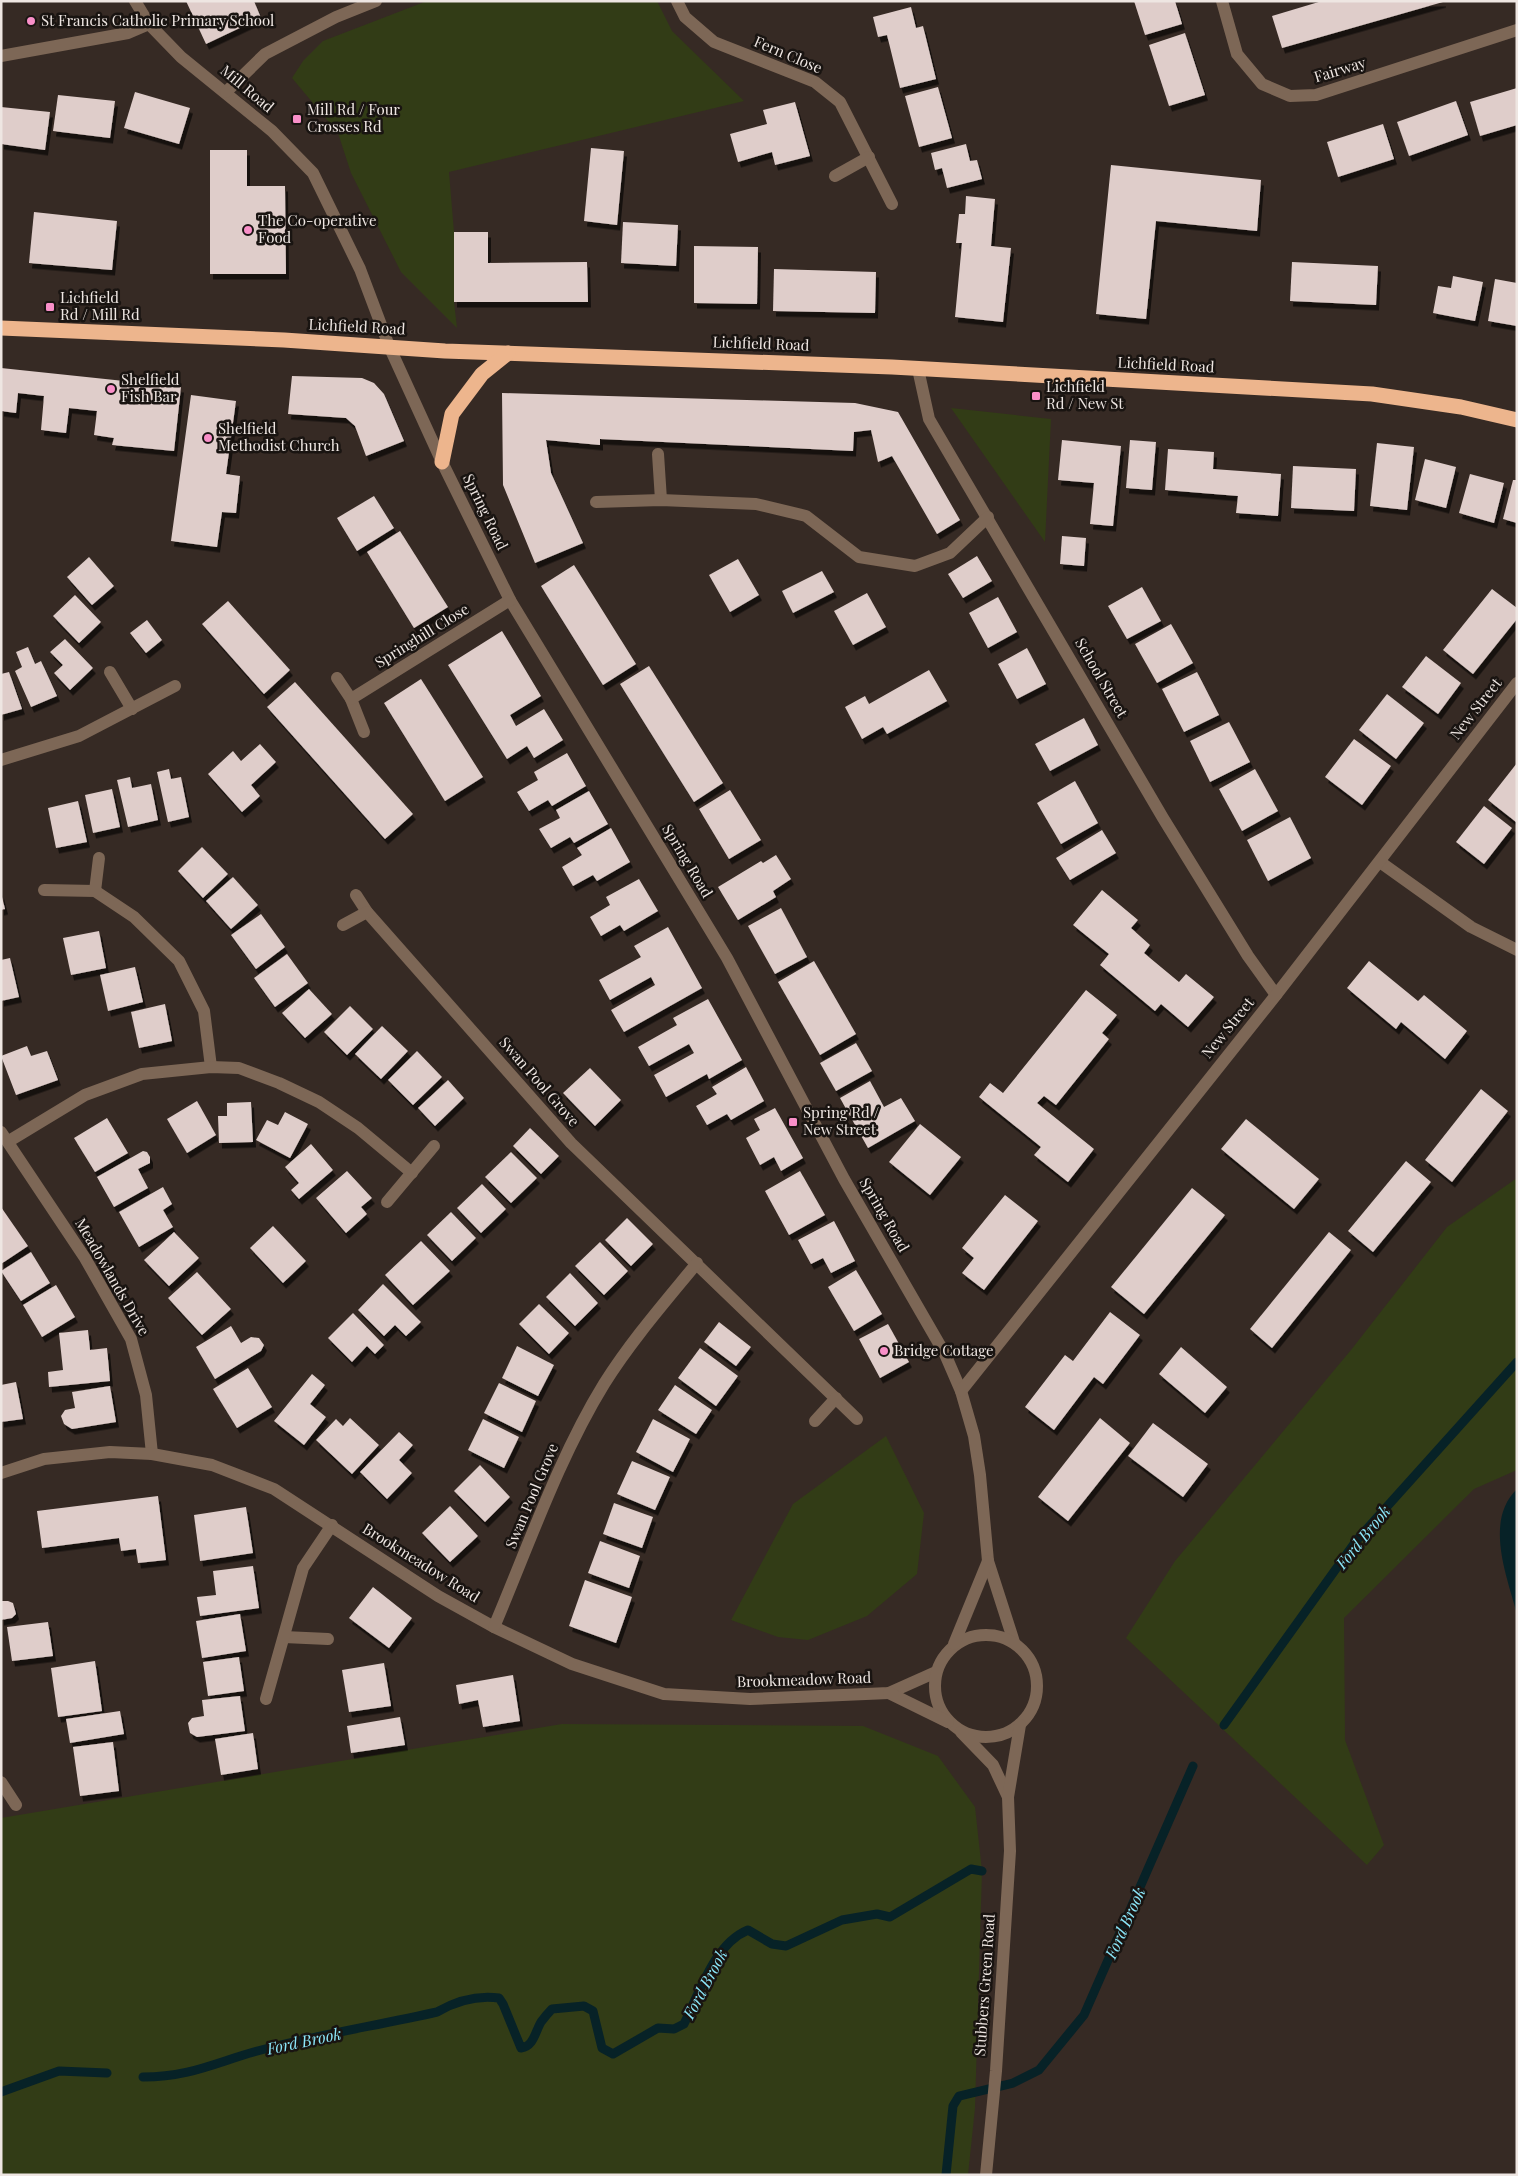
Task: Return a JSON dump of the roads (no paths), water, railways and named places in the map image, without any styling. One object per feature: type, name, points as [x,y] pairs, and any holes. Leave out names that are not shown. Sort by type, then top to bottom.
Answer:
[{"type":"highway","name":"Lichfield Road","points":[[1,328],[508,353],[918,369],[1372,394],[1461,407],[1517,420]]},
{"type":"highway","points":[[442,462],[452,414],[482,374],[508,353]]},
{"type":"street","name":"Mill Road","points":[[135,1],[149,24],[181,57],[272,131],[312,174],[360,269],[389,346]]},
{"type":"street","points":[[226,92],[265,54],[336,17],[376,1]]},
{"type":"street","name":"Fern Close","points":[[677,1],[685,17],[714,42],[815,82],[840,102],[892,204]]},
{"type":"street","name":"Fairway","points":[[1222,1],[1237,54],[1262,84],[1290,96],[1316,95],[1517,30]]},
{"type":"street","points":[[1,56],[128,33],[149,24]]},
{"type":"street","points":[[835,176],[869,157]]},
{"type":"street","name":"Spring Road","points":[[389,346],[442,462],[510,600],[727,958],[844,1179],[945,1354],[961,1391]]},
{"type":"street","name":"School Street","points":[[918,369],[929,419],[1168,826],[1248,956],[1276,995]]},
{"type":"street","points":[[658,454],[661,500]]},
{"type":"street","points":[[596,502],[661,500],[756,504],[806,516],[859,557],[915,566],[950,553],[988,517]]},
{"type":"street","name":"Springhill Close","points":[[351,699],[510,600]]},
{"type":"street","points":[[110,672],[132,709]]},
{"type":"street","points":[[337,678],[351,699],[364,732]]},
{"type":"street","name":"New Street","points":[[961,1391],[1276,995],[1517,683]]},
{"type":"street","points":[[1,760],[79,736],[175,686]]},
{"type":"street","points":[[95,891],[99,858]]},
{"type":"street","points":[[1380,862],[1471,927],[1517,950]]},
{"type":"street","points":[[44,890],[95,891],[134,916],[180,961],[204,1011],[211,1067]]},
{"type":"street","name":"Swan Pool Grove","points":[[356,895],[367,912],[571,1143],[857,1419]]},
{"type":"street","points":[[343,925],[367,912]]},
{"type":"street","points":[[5,1137],[85,1095],[142,1074],[211,1067],[239,1068],[319,1102],[358,1128],[412,1172]]},
{"type":"street","name":"Meadowlands Drive","points":[[5,1137],[85,1258],[131,1338],[146,1395],[152,1454]]},
{"type":"street","points":[[387,1202],[434,1146]]},
{"type":"street","name":"Swan Pool Grove","points":[[494,1627],[576,1433],[605,1383],[643,1329],[697,1263]]},
{"type":"street","points":[[961,1391],[974,1436],[980,1475],[988,1561],[1014,1642]]},
{"type":"street","points":[[815,1421],[836,1398]]},
{"type":"street","name":"Brookmeadow Road","points":[[1,1473],[44,1459],[110,1452],[152,1454],[212,1465],[274,1490],[332,1525],[438,1596],[494,1627],[572,1664],[664,1694],[750,1699],[889,1693],[936,1672]]},
{"type":"street","points":[[266,1699],[303,1568],[332,1525]]},
{"type":"street","points":[[954,1644],[988,1561]]},
{"type":"street","points":[[980,1634],[998,1636],[1014,1642],[1029,1657],[1037,1672],[1038,1690],[1032,1710],[1020,1725],[1002,1735],[981,1736],[961,1732],[948,1722],[938,1704],[934,1687],[936,1672],[943,1656],[954,1644],[966,1637],[980,1634]]},
{"type":"street","points":[[284,1637],[328,1639]]},
{"type":"street","name":"Brookmeadow Road","points":[[889,1693],[948,1722]]},
{"type":"street","name":"Stubbers Green Road","points":[[986,2175],[996,2071],[1010,1851],[1008,1797],[1020,1725]]},
{"type":"street","name":"Stubbers Green Road","points":[[961,1732],[993,1765],[1008,1797]]},
{"type":"street","points":[[1,1782],[16,1805]]},
{"type":"water","points":[[1517,1489],[1517,1614],[1504,1566],[1500,1533],[1502,1517],[1507,1502]]},
{"type":"waterway","name":"Ford Brook","points":[[1224,1725],[1356,1541],[1517,1362]]},
{"type":"waterway","name":"Ford Brook","points":[[946,2175],[953,2106],[959,2096],[1013,2083],[1039,2070],[1084,2015],[1193,1766]]},
{"type":"waterway","name":"Ford Brook","points":[[143,2077],[192,2071],[265,2049],[437,2012],[459,2002],[482,1997],[499,1998],[521,2048],[531,2042],[541,2022],[552,2009],[584,2006],[593,2011],[602,2048],[613,2054],[658,2028],[674,2029],[684,2024],[702,1984],[717,1957],[736,1937],[748,1930],[772,1944],[786,1946],[842,1920],[877,1914],[890,1917],[971,1869],[982,1871]]},
{"type":"waterway","name":"Ford Brook","points":[[1,2092],[59,2071],[107,2073]]},
{"type":"place","name":"St Francis Catholic Primary School","points":[[31,21]]},
{"type":"place","name":"Mill Rd / Four Crosses Rd","points":[[297,119]]},
{"type":"place","name":"The Co-operative Food","points":[[248,230]]},
{"type":"place","name":"Lichfield Rd / Mill Rd","points":[[50,307]]},
{"type":"place","name":"Shelfield Fish Bar","points":[[111,389]]},
{"type":"place","name":"Lichfield Rd / New St","points":[[1036,396]]},
{"type":"place","name":"Shelfield Methodist Church","points":[[208,438]]},
{"type":"place","name":"Spring Rd / New Street","points":[[793,1122]]},
{"type":"place","name":"Bridge Cottage","points":[[884,1351]]}]
